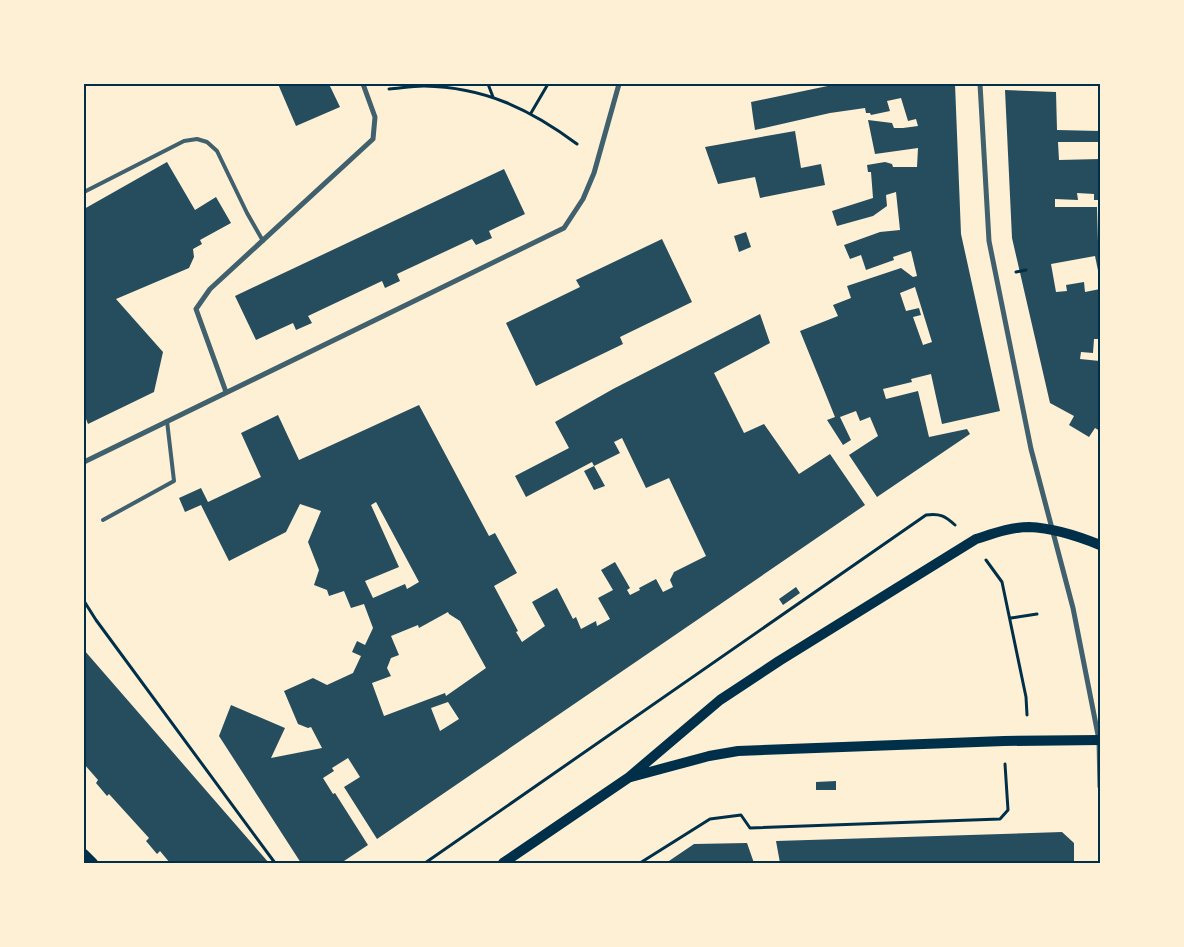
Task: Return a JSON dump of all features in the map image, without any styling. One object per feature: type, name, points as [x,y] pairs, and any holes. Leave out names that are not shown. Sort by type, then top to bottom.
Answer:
[{"type":"main road","points":[[503,863],[628,778],[720,700],[779,661],[972,541],[1008,530],[1028,527],[1053,531],[1100,545]]},
{"type":"main road","points":[[628,778],[709,756],[738,751],[1100,739]]},
{"type":"main road","points":[[84,854],[93,863]]},
{"type":"street","points":[[226,392],[196,309],[210,289],[373,139],[375,117],[363,84]]},
{"type":"street","points":[[84,462],[564,228],[583,199],[594,173],[619,84]]},
{"type":"street","points":[[980,84],[988,240],[1031,449],[1074,608],[1100,739],[1100,787]]},
{"type":"lane","points":[[84,192],[184,141],[197,139],[207,142],[217,151],[247,213],[263,240]]},
{"type":"lane","points":[[103,520],[174,481],[167,421]]},
{"type":"path","points":[[488,84],[494,97]]},
{"type":"path","points":[[531,113],[548,84]]},
{"type":"path","points":[[389,89],[424,86],[459,89],[494,97],[531,113],[577,144]]},
{"type":"path","points":[[1020,271],[1026,270]]},
{"type":"path","points":[[425,863],[926,515],[936,513],[945,516],[972,541]]},
{"type":"path","points":[[985,559],[1002,582],[1026,697],[1027,715]]},
{"type":"path","points":[[84,601],[275,863]]},
{"type":"path","points":[[1011,618],[1036,614]]},
{"type":"path","points":[[640,863],[710,818],[741,816],[750,828],[1000,819],[1008,810],[1004,742]]},
{"type":"building","points":[[278,84],[329,84],[340,107],[296,126]]},
{"type":"building","points":[[837,84],[955,84],[961,234],[1000,411],[942,424],[931,374],[911,379],[912,382],[883,389],[886,399],[918,391],[929,437],[967,429],[970,434],[877,497],[849,455],[878,436],[870,417],[860,421],[856,411],[840,417],[851,440],[843,445],[827,420],[835,417],[800,331],[838,316],[833,305],[851,298],[847,286],[901,268],[913,277],[917,276],[911,251],[893,257],[894,260],[866,270],[861,255],[850,259],[844,245],[880,232],[900,230],[896,192],[886,195],[887,206],[873,216],[837,226],[832,211],[873,198],[871,172],[868,172],[867,165],[885,162],[892,164],[893,167],[917,167],[918,148],[875,154],[868,120],[892,123],[894,128],[903,128],[918,126],[916,119],[908,121],[901,98],[887,101],[890,111],[871,115],[866,113],[865,108],[830,113],[755,130],[751,102]],"holes":[[[915,287],[932,342],[923,345],[913,317],[921,315],[919,308],[906,311],[900,293]]]},
{"type":"building","points":[[1005,90],[1056,92],[1057,130],[1100,131],[1100,142],[1058,142],[1059,160],[1100,159],[1100,200],[1094,200],[1094,194],[1077,193],[1078,200],[1055,199],[1055,207],[1097,207],[1098,242],[1100,242],[1100,280],[1095,256],[1051,264],[1056,292],[1067,291],[1066,285],[1084,282],[1085,292],[1100,289],[1100,339],[1094,339],[1093,353],[1081,352],[1080,359],[1100,361],[1100,431],[1095,428],[1089,437],[1069,425],[1074,416],[1050,403],[1012,238]]},
{"type":"building","points":[[795,131],[801,168],[821,164],[825,185],[760,198],[755,177],[718,184],[705,147]]},
{"type":"building","points":[[167,162],[195,210],[216,197],[231,223],[200,240],[202,244],[193,249],[194,257],[189,268],[116,299],[163,352],[154,392],[88,424],[86,419],[84,421],[84,209]]},
{"type":"building","points":[[504,169],[525,214],[489,231],[492,238],[476,245],[472,239],[397,274],[400,281],[385,288],[382,281],[308,316],[312,323],[296,330],[293,323],[256,340],[235,296]]},
{"type":"building","points":[[746,232],[751,247],[739,252],[734,236]]},
{"type":"building","points":[[662,239],[692,302],[620,337],[623,344],[536,386],[506,323],[580,287],[576,280]]},
{"type":"building","points":[[760,314],[770,343],[714,373],[744,433],[764,424],[799,474],[830,454],[865,505],[377,839],[344,787],[360,777],[348,758],[332,768],[334,771],[323,778],[333,794],[335,793],[368,845],[341,863],[301,863],[219,736],[231,705],[285,728],[271,758],[322,748],[311,727],[308,728],[298,724],[284,691],[313,678],[327,685],[353,673],[361,656],[352,652],[357,641],[365,645],[373,628],[364,604],[351,608],[344,591],[329,596],[327,590],[314,585],[319,570],[308,542],[321,511],[300,504],[286,532],[229,561],[201,505],[185,512],[179,498],[201,488],[208,502],[261,477],[241,433],[278,415],[299,460],[419,405],[489,536],[495,533],[517,573],[494,586],[522,642],[545,626],[532,602],[557,588],[573,619],[576,617],[581,629],[596,621],[597,626],[610,619],[598,598],[613,590],[601,570],[615,562],[630,588],[627,590],[630,595],[656,579],[663,592],[673,587],[670,580],[674,572],[706,556],[669,478],[646,488],[622,438],[614,442],[620,453],[594,466],[592,462],[526,497],[515,476],[569,448],[555,422],[613,389]],"holes":[[[376,502],[419,582],[407,589],[405,584],[373,598],[365,581],[399,567],[371,505]],[[448,612],[460,621],[486,668],[446,696],[445,693],[384,716],[372,683],[391,676],[387,668],[391,658],[399,655],[391,636],[418,625],[419,628]],[[448,702],[459,719],[440,731],[431,708]]]},
{"type":"building","points":[[594,466],[605,486],[594,490],[584,471]]},
{"type":"building","points":[[796,587],[800,593],[783,605],[779,599]]},
{"type":"building","points":[[84,650],[269,863],[170,863],[160,851],[157,854],[146,841],[149,838],[109,794],[107,796],[96,783],[98,780],[84,764]]},
{"type":"building","points":[[836,781],[836,790],[816,790],[816,782]]},
{"type":"building","points":[[1062,832],[1074,843],[1074,863],[780,863],[776,841]]},
{"type":"building","points":[[747,843],[754,863],[666,863],[694,844]]}]
